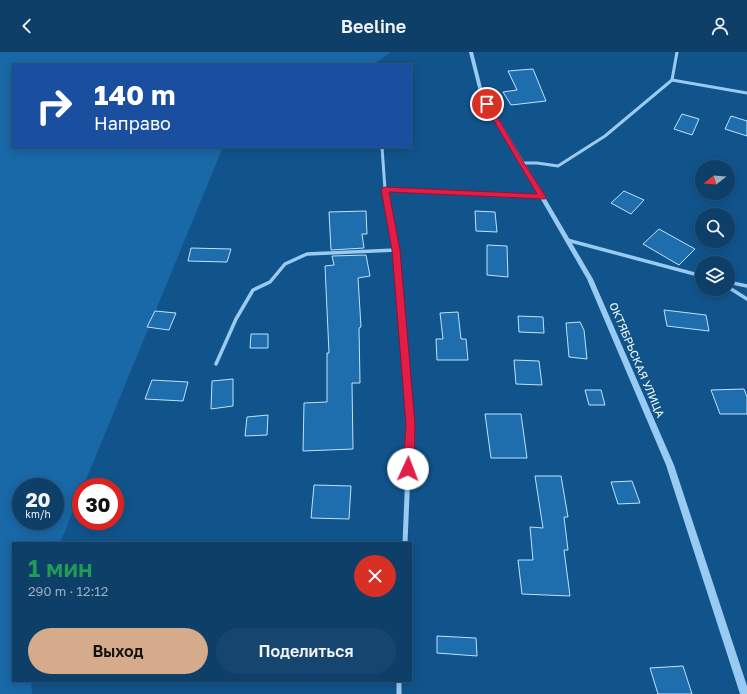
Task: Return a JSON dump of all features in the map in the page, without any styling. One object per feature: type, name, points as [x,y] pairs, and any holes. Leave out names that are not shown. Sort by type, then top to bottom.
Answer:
[{"type":"street","name":"ОКТЯБРЬСКАЯ УЛИЦА","points":[[471,52],[480,92],[590,279],[670,465],[745,694]]},
{"type":"street","points":[[521,163],[538,163],[558,166],[605,136],[672,80],[677,52]]},
{"type":"street","points":[[672,80],[747,93]]},
{"type":"street","points":[[382,148],[385,189],[396,250],[410,424],[405,542]]},
{"type":"street","points":[[385,189],[542,197]]},
{"type":"street","points":[[567,240],[695,274]]},
{"type":"street","points":[[216,364],[236,319],[253,290],[270,282],[285,264],[307,254],[396,250]]},
{"type":"street","points":[[735,283],[747,286]]},
{"type":"street","points":[[735,291],[747,299]]},
{"type":"street","points":[[398,694],[399,682]]},
{"type":"shaded area","points":[[0,52],[391,52],[374,64],[12,64],[12,148],[223,148],[87,478],[72,478],[72,513],[60,542],[12,542],[12,682],[31,682],[32,694],[0,694]]},
{"type":"building","points":[[533,69],[546,101],[511,105],[503,92],[517,90],[508,71]]},
{"type":"building","points":[[682,114],[699,119],[692,135],[674,129]]},
{"type":"building","points":[[731,116],[747,121],[747,136],[725,129]]},
{"type":"building","points":[[624,191],[644,200],[631,214],[611,203]]},
{"type":"building","points":[[366,211],[367,234],[362,234],[364,248],[331,250],[329,212]]},
{"type":"building","points":[[475,211],[495,212],[497,232],[476,231]]},
{"type":"building","points":[[659,229],[695,249],[679,265],[643,244]]},
{"type":"building","points":[[487,245],[507,246],[508,277],[487,275]]},
{"type":"building","points":[[191,248],[231,249],[227,262],[188,261]]},
{"type":"building","points":[[366,255],[370,276],[358,278],[361,327],[359,328],[360,383],[352,383],[353,449],[303,451],[304,403],[327,402],[327,353],[329,353],[325,266],[334,265],[332,256]]},
{"type":"building","points":[[664,310],[706,315],[709,331],[667,326]]},
{"type":"building","points":[[155,311],[176,313],[169,330],[147,327]]},
{"type":"building","points":[[458,312],[461,339],[466,339],[468,360],[437,360],[436,339],[443,339],[440,313]]},
{"type":"building","points":[[518,316],[543,317],[544,333],[519,332]]},
{"type":"building","points":[[580,322],[584,330],[587,359],[569,357],[566,323]]},
{"type":"building","points":[[251,334],[268,334],[268,348],[250,348]]},
{"type":"building","points":[[514,360],[539,361],[542,385],[516,384]]},
{"type":"building","points":[[233,379],[233,406],[211,409],[212,381]]},
{"type":"building","points":[[152,380],[188,382],[183,401],[145,399]]},
{"type":"building","points":[[744,389],[747,397],[747,414],[720,414],[711,390]]},
{"type":"building","points":[[585,390],[601,390],[605,405],[589,405]]},
{"type":"building","points":[[485,414],[521,414],[527,458],[491,458]]},
{"type":"building","points":[[268,415],[267,435],[245,436],[247,417]]},
{"type":"building","points":[[535,476],[561,476],[568,517],[564,517],[568,550],[564,550],[570,596],[522,594],[518,560],[533,560],[530,527],[543,528]]},
{"type":"building","points":[[632,481],[640,503],[618,504],[611,482]]},
{"type":"building","points":[[314,485],[351,486],[349,519],[311,518]]},
{"type":"building","points":[[437,636],[476,638],[477,656],[437,653]]},
{"type":"building","points":[[683,666],[692,694],[658,694],[650,668]]},
{"type":"route","points":[[408,469],[410,424],[396,250],[385,189],[542,197],[487,104]]}]
